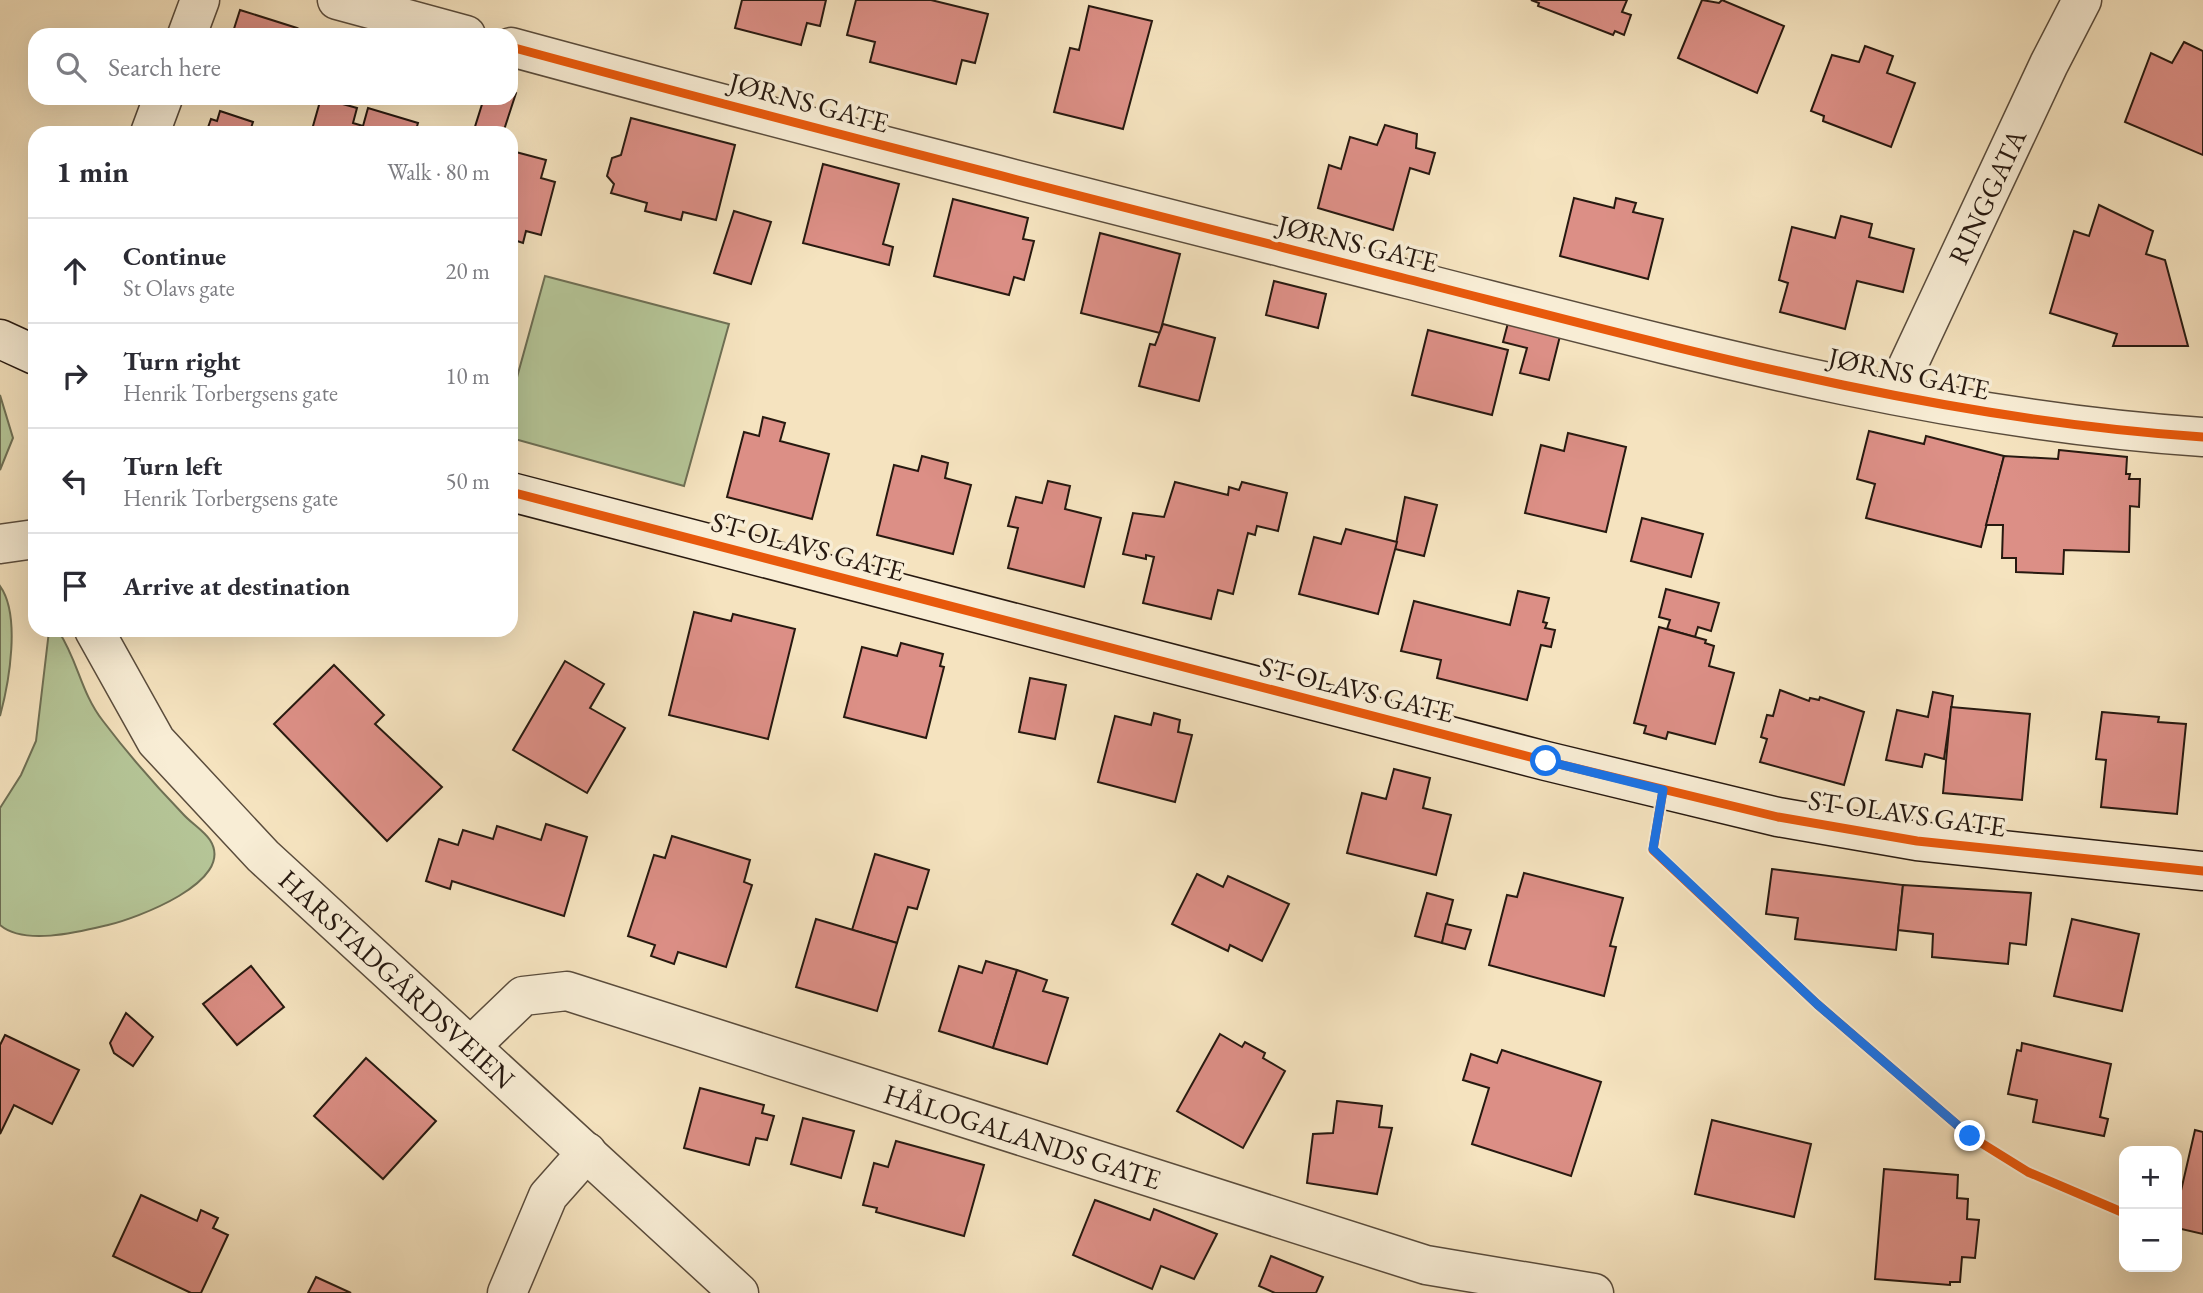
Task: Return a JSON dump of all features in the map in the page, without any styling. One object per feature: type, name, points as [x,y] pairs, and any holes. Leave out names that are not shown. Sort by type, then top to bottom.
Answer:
[{"type":"street","points":[[190,28],[200,0]]},
{"type":"street","points":[[337,0],[440,28]]},
{"type":"street","name":"RINGGATA","points":[[1895,393],[2049,64],[2082,0]]},
{"type":"street","name":"JØRNS GATE","points":[[518,49],[1505,304],[1760,366],[1998,415],[2102,429],[2203,437]]},
{"type":"street","points":[[153,126],[160,105]]},
{"type":"street","points":[[0,339],[28,352]]},
{"type":"street","name":"ST OLAVS GATE","points":[[518,494],[1546,761],[1778,817],[1917,841],[2203,871]]},
{"type":"street","points":[[0,544],[28,540]]},
{"type":"street","name":"HARSTADGÅRDSVEIEN","points":[[98,637],[156,741],[263,856],[472,1045],[739,1293]]},
{"type":"street","name":"HÅLOGALANDS GATE","points":[[472,1045],[523,996],[567,991],[1426,1265],[1594,1293]]},
{"type":"street","points":[[506,1293],[548,1196],[587,1152]]},
{"type":"green space","points":[[545,276],[729,324],[684,486],[518,440],[518,374]]},
{"type":"green space","points":[[0,395],[13,438],[0,470]]},
{"type":"green space","points":[[0,586],[10,614],[12,631],[7,686],[0,716]]},
{"type":"green space","points":[[48,637],[62,637],[103,721],[162,792],[210,840],[214,855],[209,870],[196,884],[159,907],[108,925],[67,934],[37,936],[23,935],[0,925],[0,808],[21,775],[36,741]]},
{"type":"building","points":[[742,0],[826,0],[820,26],[807,23],[801,45],[735,28]]},
{"type":"building","points":[[856,0],[931,0],[988,14],[975,63],[962,60],[956,84],[870,62],[875,42],[847,35]]},
{"type":"building","points":[[1531,0],[1627,0],[1622,12],[1631,15],[1624,35],[1615,31],[1613,35],[1538,6],[1539,3]]},
{"type":"building","points":[[1702,0],[1719,3],[1722,0],[1784,26],[1757,93],[1678,58]]},
{"type":"building","points":[[1089,6],[1152,21],[1123,129],[1054,112],[1070,48],[1079,50]]},
{"type":"building","points":[[240,10],[297,28],[234,28]]},
{"type":"building","points":[[2184,42],[2203,51],[2203,155],[2125,122],[2151,53],[2172,63]]},
{"type":"building","points":[[1865,46],[1893,56],[1887,73],[1915,83],[1891,147],[1823,121],[1824,116],[1811,111],[1832,55],[1859,62]]},
{"type":"building","points":[[319,105],[346,105],[357,108],[353,123],[363,126],[313,126]]},
{"type":"building","points":[[482,105],[512,105],[505,126],[475,126]]},
{"type":"building","points":[[368,108],[418,123],[417,126],[363,126]]},
{"type":"building","points":[[220,111],[253,122],[252,126],[208,126],[211,119],[217,121]]},
{"type":"building","points":[[631,118],[735,145],[716,220],[683,212],[681,220],[645,211],[647,203],[611,193],[614,184],[607,176],[612,158],[621,155]]},
{"type":"building","points":[[1385,125],[1417,134],[1416,148],[1435,153],[1429,174],[1410,168],[1393,230],[1318,208],[1329,165],[1341,169],[1350,137],[1377,145]]},
{"type":"building","points":[[518,153],[546,160],[541,178],[555,182],[541,235],[526,231],[523,243],[518,241]]},
{"type":"building","points":[[823,164],[899,184],[883,244],[893,247],[889,265],[803,243]]},
{"type":"building","points":[[1574,198],[1614,208],[1616,198],[1636,203],[1633,212],[1663,219],[1648,279],[1560,256]]},
{"type":"building","points":[[953,199],[1028,218],[1023,239],[1034,241],[1024,280],[1014,277],[1009,295],[934,276]]},
{"type":"building","points":[[2099,205],[2153,231],[2146,254],[2165,260],[2188,346],[2113,346],[2117,334],[2050,313],[2074,231],[2089,236]]},
{"type":"building","points":[[734,211],[771,222],[751,284],[714,273]]},
{"type":"building","points":[[1841,216],[1872,224],[1869,237],[1914,249],[1903,292],[1857,281],[1845,329],[1780,312],[1788,283],[1779,280],[1792,227],[1835,238]]},
{"type":"building","points":[[1100,233],[1180,254],[1160,333],[1081,313]]},
{"type":"building","points":[[1274,281],[1326,294],[1318,328],[1266,315]]},
{"type":"building","points":[[1508,323],[1560,336],[1549,380],[1520,373],[1527,348],[1503,342]]},
{"type":"building","points":[[1163,324],[1215,338],[1199,401],[1139,386],[1150,344],[1155,345]]},
{"type":"building","points":[[1428,330],[1508,350],[1492,415],[1412,395]]},
{"type":"building","points":[[763,417],[785,423],[780,441],[829,454],[812,519],[727,497],[744,432],[759,436]]},
{"type":"building","points":[[1869,431],[1924,444],[1926,436],[2004,456],[1981,547],[1866,518],[1875,484],[1857,479]]},
{"type":"building","points":[[1568,433],[1626,447],[1606,532],[1525,513],[1541,445],[1564,451]]},
{"type":"building","points":[[2059,450],[2127,457],[2126,474],[2130,474],[2129,479],[2140,479],[2139,507],[2130,506],[2129,552],[2064,550],[2063,574],[2016,572],[2016,558],[2002,558],[2003,525],[1986,525],[2004,456],[2058,459]]},
{"type":"building","points":[[922,456],[948,463],[945,478],[971,485],[953,554],[877,535],[894,465],[918,471]]},
{"type":"building","points":[[1048,481],[1070,486],[1065,509],[1101,518],[1084,587],[1008,568],[1018,528],[1008,526],[1016,497],[1042,503]]},
{"type":"building","points":[[1175,482],[1228,495],[1229,487],[1239,490],[1242,482],[1287,493],[1278,531],[1257,526],[1255,535],[1248,533],[1233,594],[1218,590],[1211,619],[1143,603],[1154,557],[1146,555],[1146,559],[1123,554],[1133,513],[1164,517]]},
{"type":"building","points":[[1405,497],[1437,505],[1424,556],[1395,549]]},
{"type":"building","points":[[1642,518],[1703,534],[1691,577],[1631,561]]},
{"type":"building","points":[[1346,529],[1397,542],[1378,614],[1299,594],[1314,537],[1341,544]]},
{"type":"building","points":[[1666,589],[1719,603],[1711,631],[1698,627],[1695,637],[1667,629],[1670,620],[1659,617]]},
{"type":"building","points":[[1518,591],[1549,598],[1543,622],[1547,623],[1545,628],[1555,630],[1551,647],[1541,645],[1527,700],[1437,678],[1441,660],[1401,651],[1414,601],[1510,625]]},
{"type":"building","points":[[694,612],[731,621],[733,614],[795,629],[768,739],[669,715]]},
{"type":"building","points":[[1659,627],[1706,640],[1705,643],[1714,646],[1709,666],[1734,673],[1715,744],[1668,732],[1666,739],[1644,733],[1646,726],[1634,723]]},
{"type":"building","points":[[901,643],[943,654],[940,666],[944,667],[926,738],[844,717],[862,647],[897,656]]},
{"type":"building","points":[[565,661],[604,684],[590,708],[625,728],[587,793],[513,750]]},
{"type":"building","points":[[334,665],[384,715],[375,724],[442,787],[387,841],[274,724]]},
{"type":"building","points":[[1030,678],[1066,685],[1055,739],[1019,732]]},
{"type":"building","points":[[1780,690],[1809,701],[1810,698],[1819,700],[1820,697],[1864,712],[1844,785],[1760,762],[1767,739],[1761,737],[1767,715],[1773,716]]},
{"type":"building","points":[[1933,692],[1953,696],[1944,759],[1925,754],[1922,767],[1886,760],[1897,710],[1928,717]]},
{"type":"building","points":[[1951,707],[2030,714],[2022,800],[1943,793]]},
{"type":"building","points":[[2102,712],[2159,717],[2158,722],[2186,724],[2177,814],[2101,807],[2106,760],[2096,759]]},
{"type":"building","points":[[1154,713],[1180,720],[1178,732],[1192,735],[1175,802],[1098,782],[1115,716],[1151,725]]},
{"type":"building","points":[[1394,769],[1430,778],[1423,808],[1451,815],[1436,875],[1347,853],[1362,793],[1386,799]]},
{"type":"building","points":[[546,824],[587,837],[564,916],[452,881],[450,889],[426,881],[439,839],[458,845],[463,830],[493,839],[497,826],[541,840]]},
{"type":"building","points":[[672,836],[750,860],[744,882],[752,885],[726,967],[678,952],[674,964],[651,956],[655,945],[628,936],[654,855],[665,858]]},
{"type":"building","points":[[875,854],[929,870],[917,909],[908,907],[897,943],[852,930]]},
{"type":"building","points":[[1772,869],[1903,885],[1896,950],[1795,939],[1798,918],[1766,914]]},
{"type":"building","points":[[1524,873],[1623,898],[1610,946],[1616,947],[1604,996],[1489,965],[1507,895],[1517,897]]},
{"type":"building","points":[[1197,874],[1223,887],[1228,876],[1289,904],[1262,961],[1230,945],[1228,951],[1172,924]]},
{"type":"building","points":[[1903,885],[2031,893],[2026,945],[2010,943],[2008,964],[1932,957],[1933,934],[1898,930]]},
{"type":"building","points":[[1427,893],[1453,900],[1442,943],[1415,936]]},
{"type":"building","points":[[816,919],[897,943],[877,1011],[796,987]]},
{"type":"building","points":[[2072,919],[2139,934],[2122,1011],[2054,996]]},
{"type":"building","points":[[1446,924],[1471,930],[1465,949],[1442,943]]},
{"type":"building","points":[[986,961],[1017,970],[993,1048],[939,1031],[959,966],[982,973]]},
{"type":"building","points":[[251,966],[284,1007],[237,1045],[203,1004]]},
{"type":"building","points":[[1017,970],[1047,980],[1043,991],[1068,998],[1047,1064],[993,1048]]},
{"type":"building","points":[[126,1013],[153,1037],[133,1066],[114,1053],[110,1043]]},
{"type":"building","points":[[1220,1034],[1242,1047],[1245,1042],[1265,1053],[1263,1058],[1285,1071],[1243,1148],[1177,1111]]},
{"type":"building","points":[[5,1035],[79,1070],[52,1124],[14,1105],[0,1134],[0,1045]]},
{"type":"building","points":[[2022,1043],[2111,1064],[2100,1117],[2108,1119],[2104,1136],[2033,1122],[2037,1100],[2008,1094],[2017,1050],[2021,1051]]},
{"type":"building","points":[[1502,1050],[1601,1082],[1571,1176],[1472,1144],[1489,1088],[1463,1080],[1471,1054],[1497,1063]]},
{"type":"building","points":[[366,1058],[436,1121],[383,1179],[314,1116]]},
{"type":"building","points":[[700,1088],[764,1105],[762,1113],[774,1116],[767,1140],[756,1138],[749,1165],[684,1148]]},
{"type":"building","points":[[1337,1101],[1382,1106],[1379,1127],[1392,1128],[1377,1194],[1307,1183],[1313,1134],[1333,1133]]},
{"type":"building","points":[[803,1118],[854,1131],[841,1178],[791,1164]]},
{"type":"building","points":[[1712,1120],[1811,1144],[1794,1217],[1695,1194]]},
{"type":"building","points":[[2195,1130],[2203,1132],[2203,1234],[2182,1229],[2182,1186]]},
{"type":"building","points":[[896,1141],[984,1165],[964,1236],[876,1212],[877,1208],[863,1205],[874,1163],[888,1167]]},
{"type":"building","points":[[1884,1169],[1958,1175],[1957,1198],[1968,1199],[1967,1219],[1979,1220],[1975,1258],[1962,1257],[1960,1282],[1950,1282],[1950,1285],[1875,1279]]},
{"type":"building","points":[[141,1195],[197,1221],[201,1210],[218,1218],[213,1228],[228,1235],[201,1293],[191,1293],[113,1256]]},
{"type":"building","points":[[1095,1200],[1150,1220],[1154,1209],[1217,1234],[1194,1279],[1161,1266],[1152,1289],[1073,1255]]},
{"type":"building","points":[[1271,1256],[1323,1277],[1316,1293],[1275,1293],[1259,1286]]},
{"type":"building","points":[[316,1277],[351,1293],[308,1293]]},
{"type":"cycle path","points":[[518,49],[959,165],[1703,354],[1902,397],[2003,414],[2103,428],[2203,437]]},
{"type":"cycle path","points":[[518,494],[1546,761],[1778,817],[1917,841],[2203,871]]},
{"type":"cycle path","points":[[1663,790],[1653,850],[1817,1004],[1970,1136],[2028,1172],[2119,1211]]},
{"type":"route","points":[[1546,761],[1663,790],[1653,849],[1817,1004],[1970,1136]]}]
